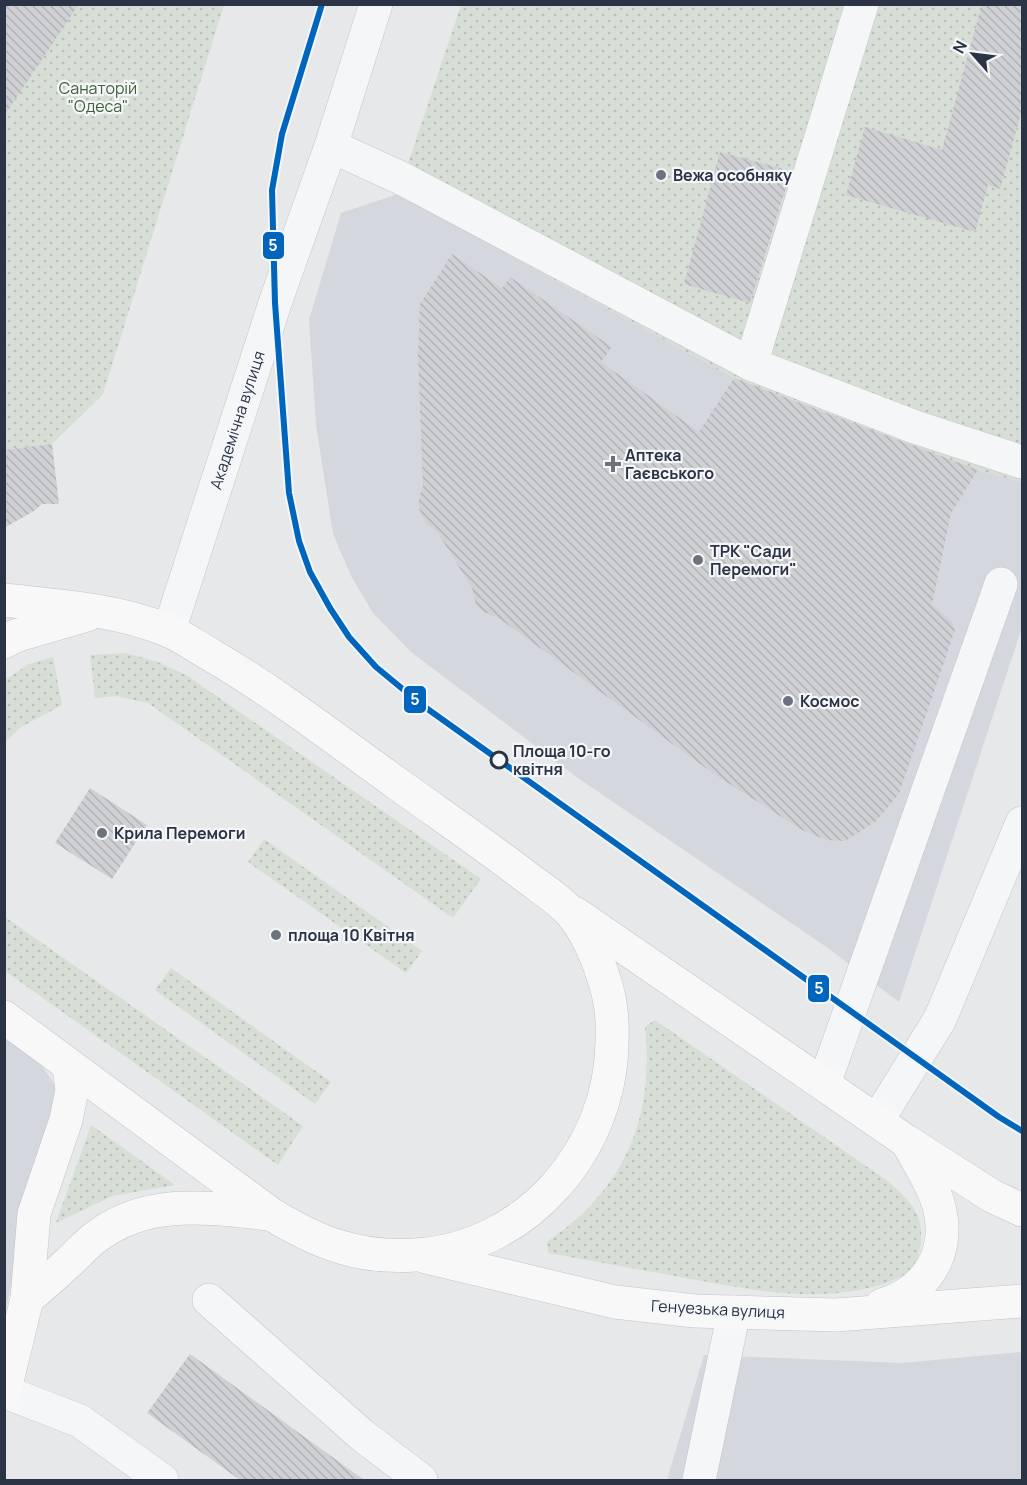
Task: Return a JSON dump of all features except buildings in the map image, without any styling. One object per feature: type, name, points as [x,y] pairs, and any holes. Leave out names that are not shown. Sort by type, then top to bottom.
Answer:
[{"type":"main road","points":[[4,600],[104,610],[169,631],[249,677],[567,908],[906,1141],[992,1196],[1023,1210]]},
{"type":"main road","points":[[4,642],[47,626],[104,610]]},
{"type":"main road","points":[[4,1017],[271,1214],[302,1233],[339,1248],[378,1255],[418,1256],[459,1247],[498,1232],[533,1209],[563,1179],[587,1144],[603,1106],[612,1065],[613,1023],[606,982],[590,943],[567,908]]},
{"type":"main road","points":[[5,1393],[27,1299],[34,1214],[66,1120],[72,1089],[69,1066]]},
{"type":"main road","points":[[836,1315],[862,1311],[893,1302],[913,1292],[935,1264],[943,1232],[940,1215],[934,1193],[906,1141]]},
{"type":"main road","points":[[27,1299],[96,1237],[134,1217],[167,1209],[205,1207],[271,1214]]},
{"type":"main road","name":"Генуезька вулиця","points":[[418,1256],[615,1302],[695,1311],[836,1315],[1023,1301]]},
{"type":"street","name":"Академічна вулиця","points":[[169,631],[275,303],[332,146],[375,4]]},
{"type":"street","points":[[751,364],[862,4]]},
{"type":"street","points":[[332,146],[403,179],[751,364],[915,427],[1023,462]]},
{"type":"street","points":[[824,1084],[1002,584]]},
{"type":"street","points":[[877,1120],[940,1019],[1023,823]]},
{"type":"street","points":[[209,1300],[363,1436],[421,1480]]},
{"type":"street","points":[[699,1480],[734,1312]]},
{"type":"street","points":[[5,1393],[80,1421],[162,1480]]},
{"type":"shaded area","points":[[398,194],[734,378],[978,470],[1022,482],[1022,627],[899,1002],[828,948],[575,776],[411,652],[373,613],[351,576],[333,534],[316,425],[309,320],[341,213]]},
{"type":"shaded area","points":[[5,1036],[30,1049],[58,1089],[25,1218],[5,1314]]},
{"type":"shaded area","points":[[1022,1352],[1022,1480],[667,1480],[704,1355],[902,1363]]},
{"type":"green space","name":"Санаторій \"Одеса\"","points":[[4,5],[224,5],[103,394],[52,444],[4,450]]},
{"type":"green space","points":[[461,5],[1022,5],[1022,482],[978,470],[734,378],[398,194]]},
{"type":"green space","points":[[126,653],[158,662],[186,675],[481,879],[453,918],[148,703],[116,696],[95,698],[90,655]]},
{"type":"green space","points":[[53,657],[62,705],[21,727],[5,742],[5,680],[29,664]]},
{"type":"green space","points":[[264,839],[422,951],[406,973],[248,862]]},
{"type":"green space","points":[[5,917],[303,1126],[278,1165],[5,971]]},
{"type":"green space","points":[[171,968],[331,1082],[315,1104],[155,990]]},
{"type":"green space","points":[[655,1020],[889,1182],[911,1204],[919,1220],[921,1240],[919,1252],[910,1270],[887,1283],[853,1291],[799,1294],[745,1288],[548,1253],[547,1242],[576,1220],[599,1196],[627,1153],[636,1130],[646,1080],[645,1027]]},
{"type":"green space","points":[[91,1125],[175,1185],[112,1196],[56,1223]]},
{"type":"transit line","name":"5","points":[[322,4],[282,134],[272,190],[275,303],[289,493],[299,541],[310,572],[330,608],[349,637],[376,667],[422,705],[999,1117],[1022,1131]]},
{"type":"place","name":"Вежа особняку","points":[[661,175]]},
{"type":"place","name":"Аптека Гаєвського","points":[[613,464]]},
{"type":"place","name":"ТРК \"Сади Перемоги\"","points":[[698,560]]},
{"type":"place","name":"Космос","points":[[788,701]]},
{"type":"place","name":"Площа 10-го квітня","points":[[499,760]]},
{"type":"place","name":"Крила Перемоги","points":[[102,833]]},
{"type":"place","name":"площа 10 Квітня","points":[[276,935]]}]
